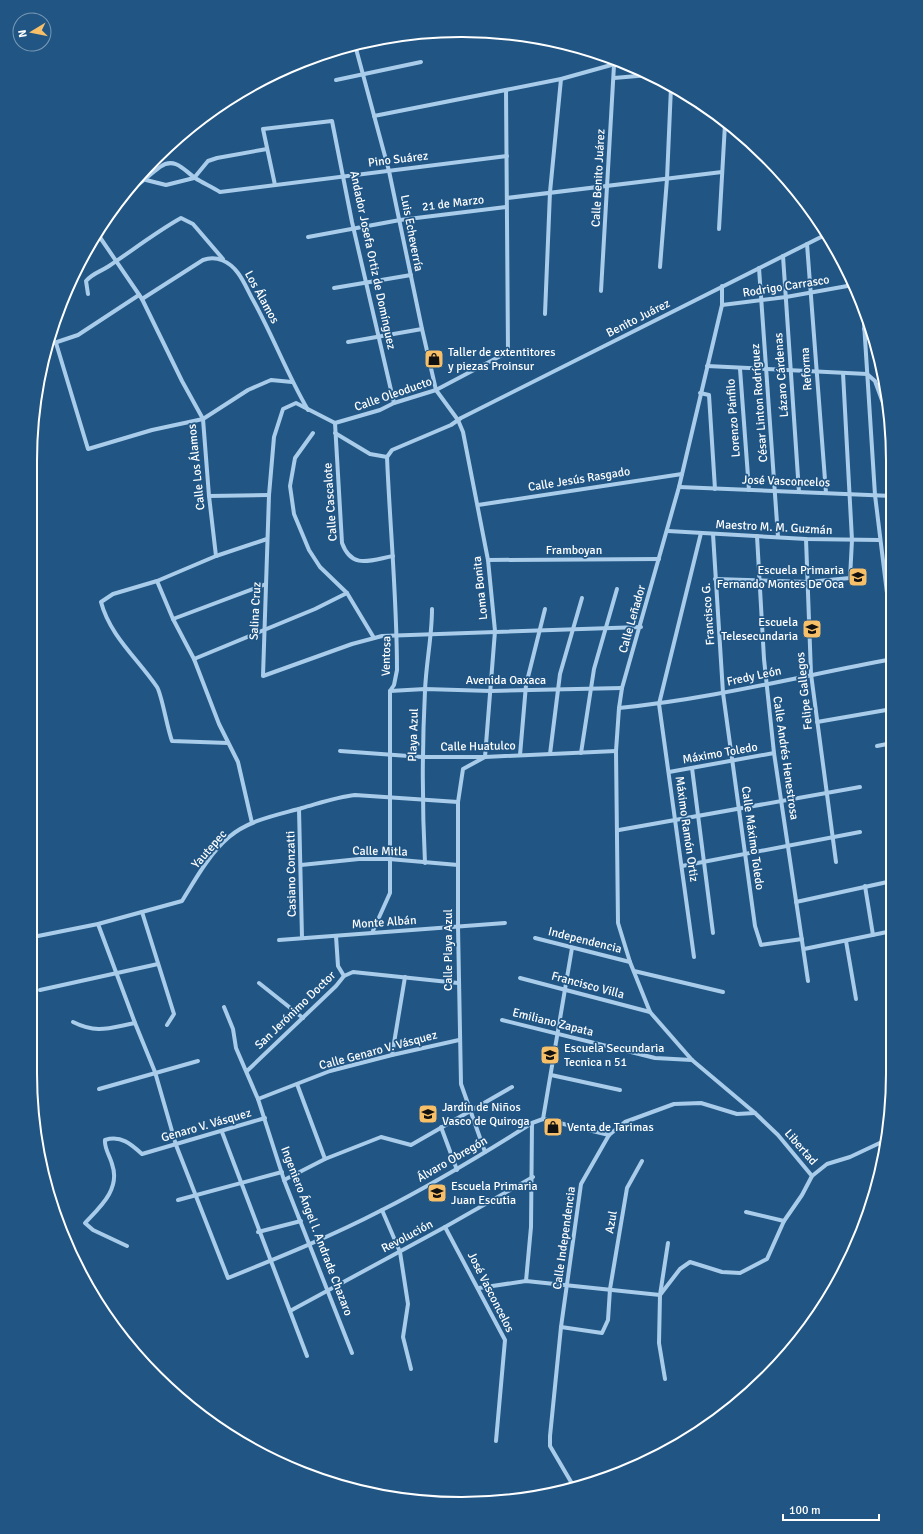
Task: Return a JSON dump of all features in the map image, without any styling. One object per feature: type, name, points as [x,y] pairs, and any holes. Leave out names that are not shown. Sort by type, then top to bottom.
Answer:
[{"type":"street","name":"Luis Echeverría","points":[[356,50],[389,171],[410,275],[436,390],[458,420]]},
{"type":"street","points":[[336,80],[421,62]]},
{"type":"street","points":[[374,116],[561,79],[613,65]]},
{"type":"street","name":"Calle Benito Juárez","points":[[601,291],[614,66]]},
{"type":"street","points":[[614,78],[638,76]]},
{"type":"street","points":[[545,314],[550,192],[561,79]]},
{"type":"street","points":[[506,90],[506,207]]},
{"type":"street","points":[[660,267],[667,179],[671,92]]},
{"type":"street","name":"Andador Josefa Ortiz de Domínguez","points":[[267,148],[263,129],[332,121],[354,229],[394,403]]},
{"type":"street","points":[[718,229],[725,129]]},
{"type":"street","points":[[146,180],[166,185],[194,178],[208,161],[256,149],[267,148],[275,185]]},
{"type":"street","name":"Pino Suárez","points":[[194,178],[220,192],[507,156]]},
{"type":"street","points":[[139,186],[161,166],[172,164],[177,164],[186,169],[194,178]]},
{"type":"street","points":[[507,198],[722,172]]},
{"type":"street","name":"21 de Marzo","points":[[308,237],[400,220],[506,207]]},
{"type":"street","name":"Calle Oleoducto","points":[[335,423],[380,410],[394,403],[436,390],[508,352],[506,207]]},
{"type":"street","name":"Los Álamos","points":[[116,261],[181,218],[193,224],[224,261],[238,273],[275,341],[292,382],[308,410]]},
{"type":"street","name":"Benito Juárez","points":[[458,420],[821,237]]},
{"type":"street","name":"Calle Los Álamos","points":[[101,239],[140,297],[182,381],[203,419],[209,496],[216,556]]},
{"type":"street","name":"Reforma","points":[[807,244],[826,493]]},
{"type":"street","name":"Lázaro Cárdenas","points":[[783,256],[799,492]]},
{"type":"street","points":[[224,261],[215,258],[203,260],[78,335],[56,342],[88,449],[152,430],[203,419],[248,390],[271,380],[292,382]]},
{"type":"street","points":[[88,294],[86,281],[93,273],[108,267],[116,261]]},
{"type":"street","name":"César Linton Rodríguez","points":[[759,268],[776,491],[778,537]]},
{"type":"street","points":[[334,288],[410,275]]},
{"type":"street","name":"Calle Leñador","points":[[630,962],[618,923],[616,751],[619,708],[622,688],[641,627],[679,487],[722,305],[722,286]]},
{"type":"street","name":"Rodrigo Carrasco","points":[[722,305],[762,301],[848,286]]},
{"type":"street","points":[[348,342],[422,329]]},
{"type":"street","points":[[864,329],[875,495],[886,591]]},
{"type":"street","points":[[707,366],[740,369],[867,374],[874,381],[881,399]]},
{"type":"street","name":"Lorenzo Pánfilo","points":[[740,369],[749,490]]},
{"type":"street","points":[[716,579],[808,582],[850,578],[852,540],[843,373]]},
{"type":"street","points":[[700,393],[709,394],[715,489]]},
{"type":"street","name":"Salina Cruz","points":[[308,410],[296,403],[283,409],[274,437],[269,495],[263,676],[374,638],[397,635],[432,634]]},
{"type":"street","points":[[308,410],[335,423]]},
{"type":"street","points":[[335,433],[370,454],[387,457],[392,450],[451,425],[458,420]]},
{"type":"street","name":"Loma Bonita","points":[[458,420],[463,432],[488,560],[495,631],[485,757]]},
{"type":"street","name":"Calle Cascalote","points":[[335,423],[342,543],[344,550],[352,559],[357,561],[393,556]]},
{"type":"street","points":[[313,433],[295,458],[290,486],[294,514],[309,550],[320,567],[347,593],[374,638]]},
{"type":"street","name":"Ventosa","points":[[372,933],[390,892],[390,691],[397,678],[397,635],[393,556],[389,522],[387,457]]},
{"type":"street","name":"Calle Jesús Rasgado","points":[[478,505],[682,474]]},
{"type":"street","name":"José Vasconcelos","points":[[679,487],[886,496]]},
{"type":"street","points":[[209,496],[269,495]]},
{"type":"street","name":"Maestro M. M. Guzmán","points":[[668,531],[806,539],[879,540]]},
{"type":"street","points":[[659,704],[701,533]]},
{"type":"street","name":"Francisco G.","points":[[713,534],[723,693]]},
{"type":"street","name":"Calle Andrés Henestrosa","points":[[757,536],[766,684],[774,753],[808,981]]},
{"type":"street","points":[[228,743],[172,741],[166,727],[158,688],[126,650],[104,612],[101,602],[113,594],[157,581],[216,556],[267,539]]},
{"type":"street","name":"Felipe Gallegos","points":[[806,539],[811,674],[836,862]]},
{"type":"street","name":"Framboyan","points":[[488,560],[659,559]]},
{"type":"street","points":[[157,581],[173,619],[194,659],[219,724],[238,762],[252,823]]},
{"type":"street","points":[[173,619],[266,584]]},
{"type":"street","points":[[581,753],[590,688],[604,628],[617,589]]},
{"type":"street","points":[[194,659],[264,628],[315,609],[347,593]]},
{"type":"street","points":[[550,754],[560,674],[582,598]]},
{"type":"street","name":"Playa Azul","points":[[425,863],[421,799],[422,757],[425,688],[432,634],[432,609]]},
{"type":"street","points":[[520,755],[526,690],[545,609]]},
{"type":"street","points":[[432,634],[641,627]]},
{"type":"street","name":"Fredy León","points":[[619,708],[659,704],[723,693],[811,674],[886,660]]},
{"type":"street","name":"Avenida Oaxaca","points":[[390,691],[425,688],[491,691],[622,688]]},
{"type":"street","name":"Calle Máximo Toledo","points":[[723,693],[755,926],[761,945],[802,939]]},
{"type":"street","name":"Máximo Ramón Ortiz","points":[[659,704],[694,957]]},
{"type":"street","points":[[817,722],[886,710]]},
{"type":"street","points":[[877,746],[886,744]]},
{"type":"street","name":"Calle Huatulco","points":[[340,751],[422,757],[485,757],[616,751]]},
{"type":"street","name":"Máximo Toledo","points":[[669,772],[774,753]]},
{"type":"street","name":"Calle Playa Azul","points":[[485,757],[463,769],[458,802],[458,983],[461,1084],[485,1152]]},
{"type":"street","points":[[692,768],[713,933]]},
{"type":"street","points":[[618,830],[699,817],[860,787]]},
{"type":"street","name":"Yautepec","points":[[37,936],[98,924],[182,901],[210,860],[229,837],[252,823],[273,815],[355,795],[458,802]]},
{"type":"street","name":"Casiano Conzatti","points":[[299,809],[302,938]]},
{"type":"street","points":[[682,866],[860,832]]},
{"type":"street","name":"Calle Mitla","points":[[301,865],[359,859],[389,859],[458,865]]},
{"type":"street","points":[[796,902],[886,882]]},
{"type":"street","points":[[865,886],[873,935]]},
{"type":"street","points":[[142,912],[174,1014],[167,1025]]},
{"type":"street","name":"Monte Albán","points":[[279,940],[505,923]]},
{"type":"street","points":[[98,924],[135,1024],[155,1072],[176,1145],[197,1195]]},
{"type":"street","points":[[804,949],[886,932]]},
{"type":"street","points":[[336,936],[338,966],[344,976]]},
{"type":"street","name":"Independencia","points":[[535,938],[630,962]]},
{"type":"street","points":[[846,941],[856,999]]},
{"type":"street","points":[[543,1119],[552,1075],[572,948]]},
{"type":"street","name":"Libertad","points":[[630,962],[650,1012],[692,1060],[755,1113],[778,1135],[812,1176],[802,1195],[790,1210],[784,1221],[768,1259],[740,1274],[722,1272],[690,1262],[680,1269],[660,1295]]},
{"type":"street","points":[[40,990],[158,964]]},
{"type":"street","points":[[634,970],[723,992]]},
{"type":"street","name":"San Jerónimo Doctor","points":[[247,1071],[303,1018],[344,976],[353,972],[458,983]]},
{"type":"street","points":[[392,1055],[405,977]]},
{"type":"street","name":"Francisco Villa","points":[[520,978],[650,1012]]},
{"type":"street","points":[[259,982],[303,1018]]},
{"type":"street","name":"Ingeniero Ángel l. Andrade Chazaro","points":[[224,1007],[233,1029],[236,1048],[247,1071],[265,1118],[284,1180],[311,1244],[352,1353]]},
{"type":"street","name":"Emiliano Zapata","points":[[502,1020],[655,1058],[692,1060]]},
{"type":"street","points":[[73,1022],[85,1028],[98,1030],[135,1024]]},
{"type":"street","name":"Calle Genaro V. Vásquez","points":[[258,1099],[330,1071],[459,1040]]},
{"type":"street","points":[[99,1089],[198,1061]]},
{"type":"street","points":[[552,1075],[620,1090]]},
{"type":"street","points":[[298,1084],[325,1159]]},
{"type":"street","points":[[284,1180],[325,1159],[381,1137],[411,1145],[512,1087]]},
{"type":"street","name":"Calle Independencia","points":[[572,1483],[550,1446],[561,1327],[581,1184],[609,1135],[624,1122],[674,1104],[701,1103],[737,1114],[755,1113]]},
{"type":"street","name":"Genaro V. Vásquez","points":[[127,1246],[93,1230],[85,1223],[106,1200],[115,1182],[113,1166],[105,1140],[111,1138],[127,1140],[142,1154],[222,1132],[265,1118]]},
{"type":"street","points":[[526,1281],[533,1177],[532,1123],[543,1119],[609,1135]]},
{"type":"street","name":"Álvaro Obregón","points":[[197,1195],[228,1278],[311,1244],[382,1210],[457,1170],[532,1123]]},
{"type":"street","points":[[441,1127],[457,1170]]},
{"type":"street","points":[[222,1132],[258,1232],[307,1356]]},
{"type":"street","points":[[812,1176],[826,1164],[850,1157],[880,1143]]},
{"type":"street","name":"Azul","points":[[561,1327],[602,1334],[608,1320],[610,1288],[627,1188],[642,1161]]},
{"type":"street","points":[[178,1200],[282,1172]]},
{"type":"street","name":"Revolución","points":[[290,1311],[445,1228],[533,1177]]},
{"type":"street","points":[[382,1210],[400,1252],[408,1304],[403,1337],[411,1369]]},
{"type":"street","points":[[746,1212],[784,1221]]},
{"type":"street","points":[[258,1232],[301,1221]]},
{"type":"street","name":"José Vasconcelos","points":[[445,1228],[505,1340],[496,1441]]},
{"type":"street","points":[[665,1379],[658,1343],[660,1295],[668,1243]]},
{"type":"street","points":[[478,1288],[526,1281],[610,1288],[660,1295]]},
{"type":"place","name":"Taller de extentitores y piezas Proinsur","points":[[434,359]]},
{"type":"place","name":"Escuela Primaria Fernando Montes De Oca","points":[[858,577]]},
{"type":"place","name":"Escuela Telesecundaria","points":[[812,629]]},
{"type":"place","name":"Escuela Secundaria Tecnica n 51","points":[[550,1055]]},
{"type":"place","name":"Jardín de Niños Vasco de Quiroga","points":[[428,1114]]},
{"type":"place","name":"Venta de Tarimas","points":[[553,1127]]},
{"type":"place","name":"Escuela Primaria Juan Escutia","points":[[437,1193]]}]
